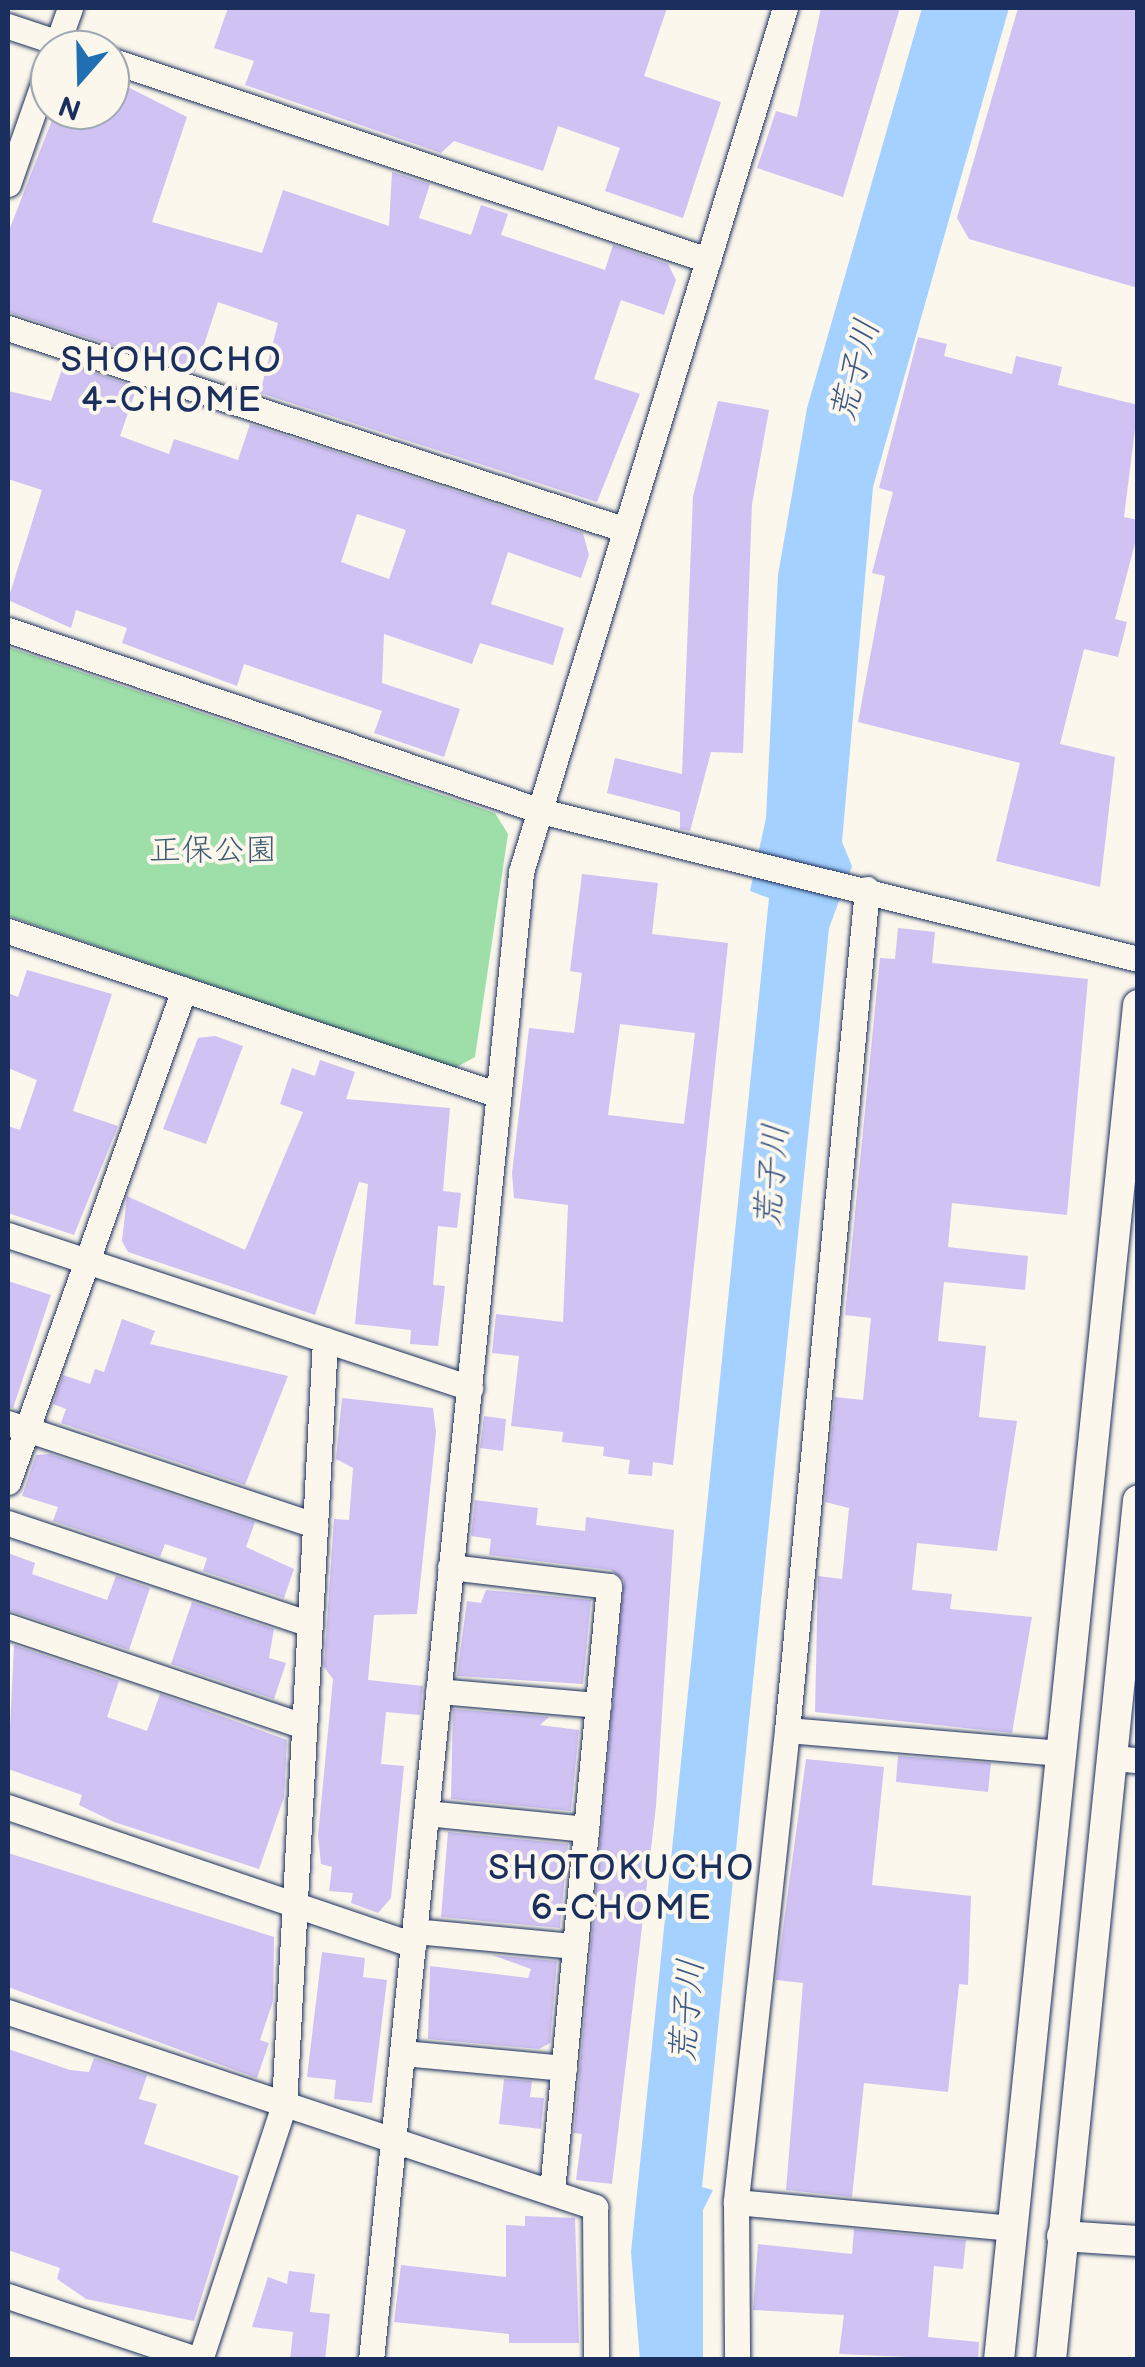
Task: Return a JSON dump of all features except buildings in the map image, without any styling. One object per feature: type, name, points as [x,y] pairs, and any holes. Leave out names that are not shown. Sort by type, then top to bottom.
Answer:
[{"type":"street","points":[[371,2360],[521,872],[785,8]]},
{"type":"street","points":[[130,67],[708,260]]},
{"type":"street","points":[[8,184],[30,129]]},
{"type":"street","points":[[8,328],[626,530]]},
{"type":"street","points":[[8,630],[541,812],[856,886],[1138,959]]},
{"type":"street","points":[[736,2360],[736,2202],[787,1730],[856,886]]},
{"type":"street","points":[[8,930],[496,1094]]},
{"type":"street","points":[[8,1482],[16,1426],[82,1260],[98,1244],[184,990]]},
{"type":"street","points":[[999,2360],[1138,1005]]},
{"type":"street","points":[[8,1235],[470,1388]]},
{"type":"street","points":[[8,2296],[199,2360],[284,2105],[325,1340]]},
{"type":"street","points":[[16,1426],[315,1524]]},
{"type":"street","points":[[1051,2360],[1062,2236],[1125,1759],[1138,1500]]},
{"type":"street","points":[[8,1523],[310,1624]]},
{"type":"street","points":[[450,1567],[609,1586],[552,2191]]},
{"type":"street","points":[[8,1626],[304,1726]]},
{"type":"street","points":[[438,1691],[598,1705]]},
{"type":"street","points":[[787,1730],[1061,1753]]},
{"type":"street","points":[[8,1807],[294,1904],[414,1938],[575,1946]]},
{"type":"street","points":[[426,1813],[586,1829]]},
{"type":"street","points":[[8,2012],[595,2207],[596,2360]]},
{"type":"street","points":[[403,2053],[564,2068]]},
{"type":"street","points":[[736,2202],[1012,2228]]},
{"type":"street","points":[[1062,2236],[1138,2242]]},
{"type":"green space","name":"正保公園","points":[[8,647],[495,813],[508,834],[475,1057],[455,1068],[8,916]]},
{"type":"water","name":"荒子川","points":[[922,8],[1009,8],[873,487],[842,842],[852,866],[829,928],[702,2187],[713,2190],[703,2210],[703,2359],[640,2360],[631,2252],[769,898],[750,891],[766,818],[778,575],[807,408]]},
{"type":"district","name":"SHOHOCHO 4-CHOME","points":[[172,381]]},
{"type":"district","name":"SHOTOKUCHO 6-CHOME","points":[[622,1889]]}]
